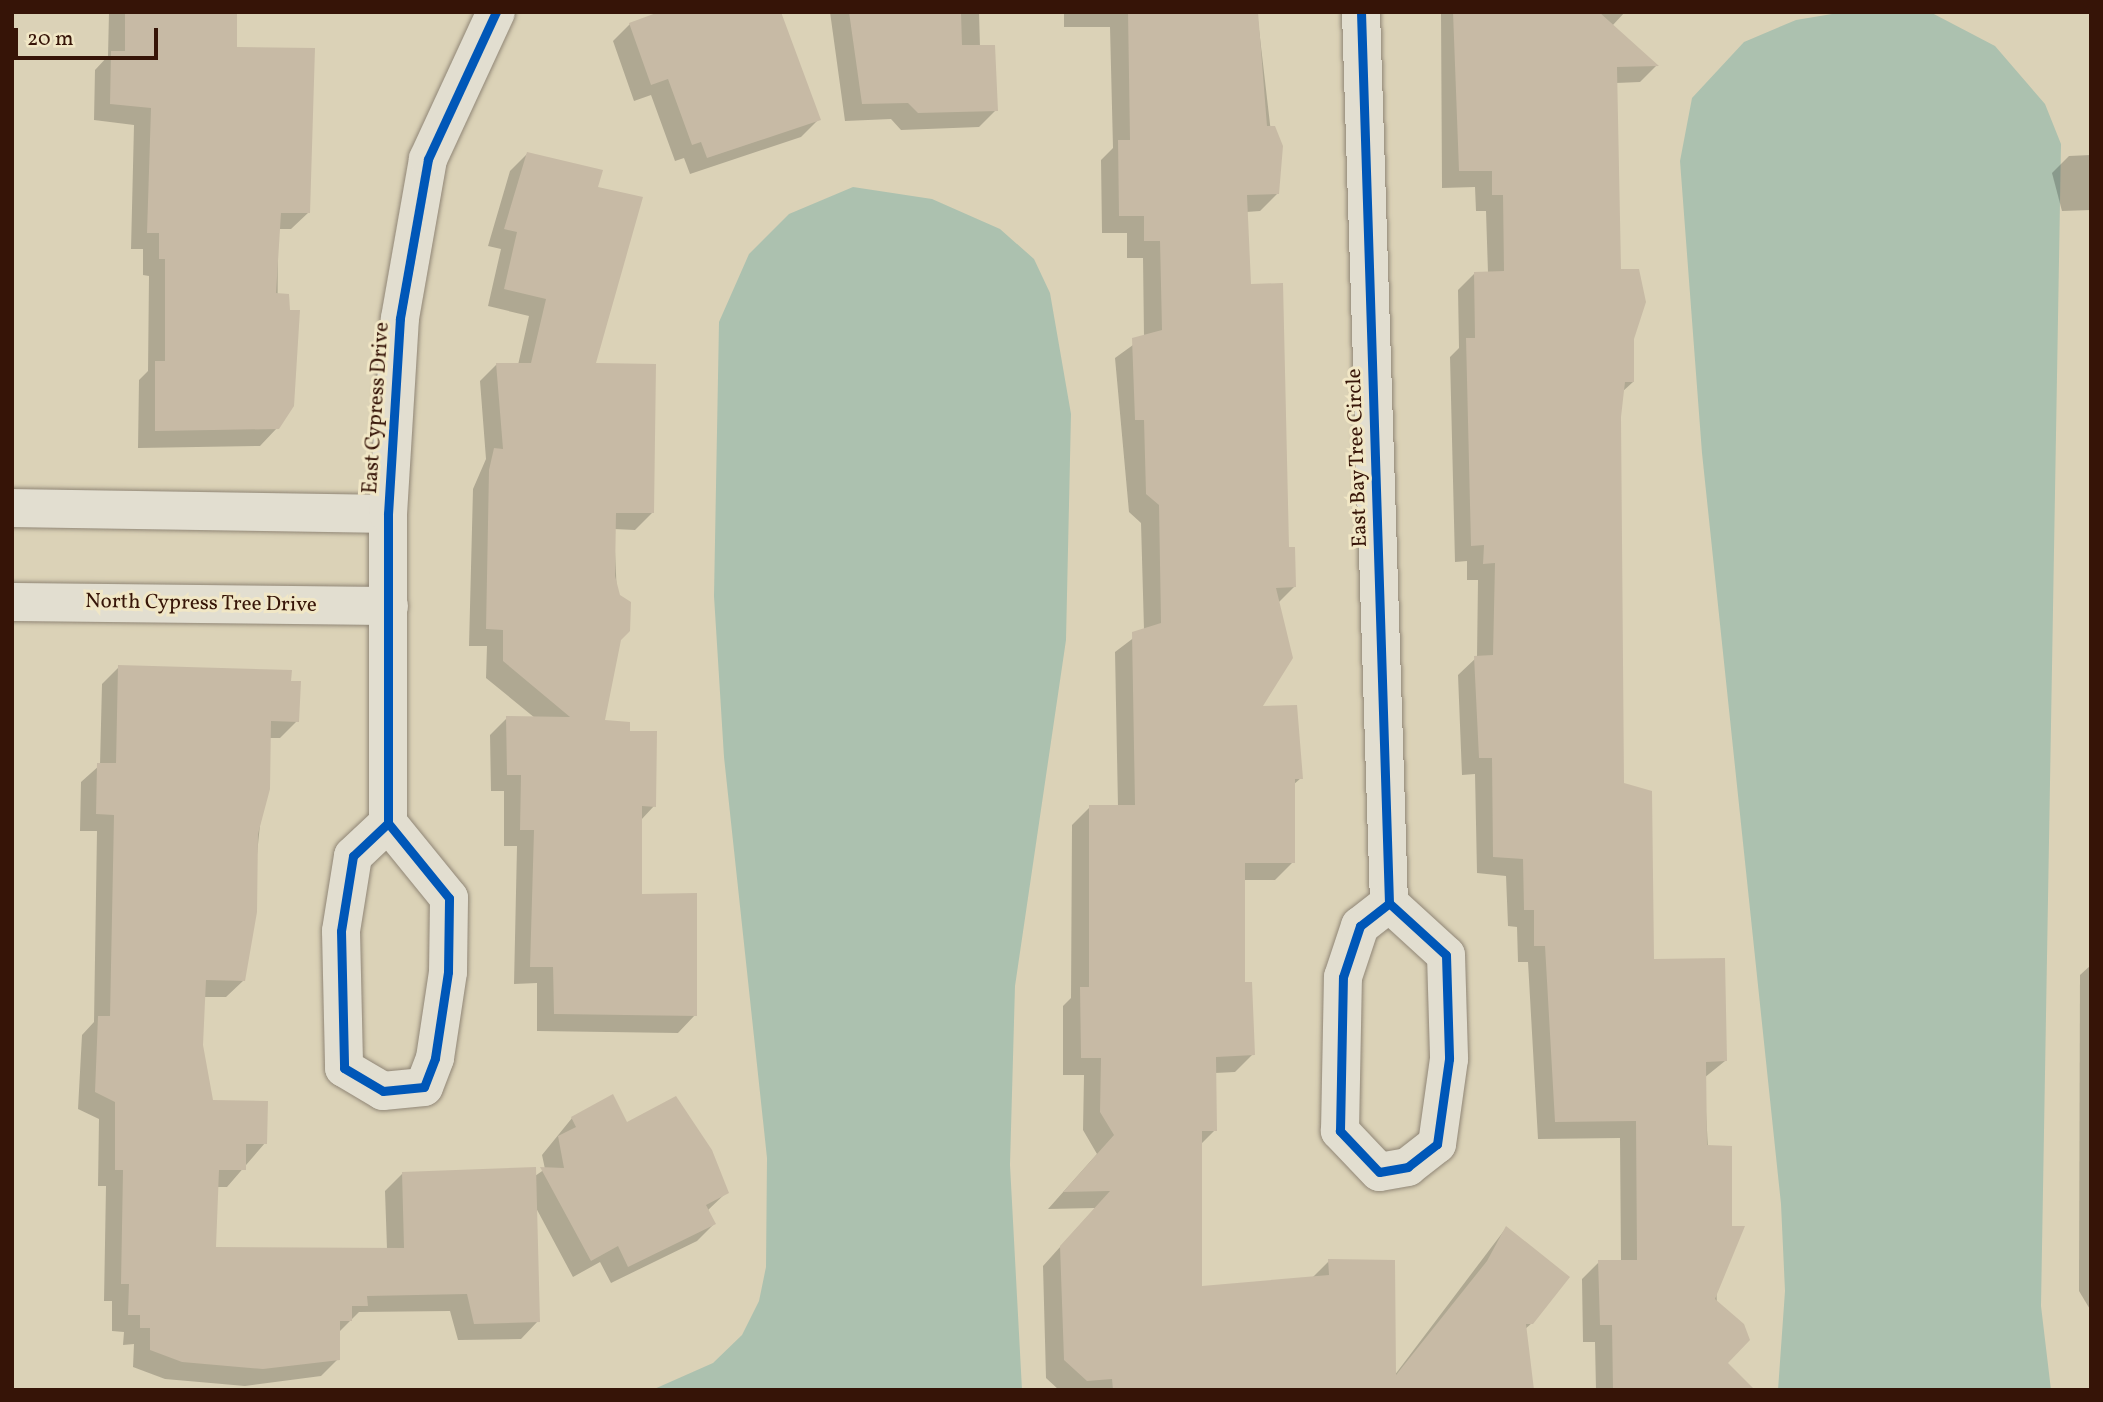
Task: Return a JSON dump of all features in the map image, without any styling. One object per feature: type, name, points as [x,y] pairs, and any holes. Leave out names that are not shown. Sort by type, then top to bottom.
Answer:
[{"type":"street","name":"East Cypress Drive","points":[[388,823],[388,514],[400,318],[428,159],[496,12]]},
{"type":"street","name":"East Bay Tree Circle","points":[[1361,12],[1389,903]]},
{"type":"street","points":[[12,508],[388,514]]},
{"type":"street","name":"North Cypress Tree Drive","points":[[12,602],[389,606]]},
{"type":"street","points":[[388,823],[449,898],[448,972],[435,1058],[424,1087],[383,1091],[344,1068],[340,984],[353,856],[388,823]]},
{"type":"street","points":[[1389,903],[1446,955],[1449,1059],[1437,1144],[1408,1167],[1379,1172],[1340,1131],[1343,977],[1360,926],[1389,903]]},
{"type":"shaded area","points":[[1844,12],[1930,12],[1995,46],[2045,104],[2061,144],[2041,1306],[2051,1390],[1778,1390],[1785,1291],[1781,1204],[1702,453],[1680,161],[1692,98],[1744,42],[1796,20]]},
{"type":"shaded area","points":[[853,187],[932,199],[1000,229],[1034,259],[1050,293],[1071,414],[1066,640],[1015,986],[1010,1165],[1022,1390],[652,1390],[713,1363],[742,1335],[759,1301],[766,1267],[767,1158],[724,757],[714,596],[719,322],[749,254],[789,214]]},
{"type":"building","points":[[125,12],[237,12],[237,47],[315,48],[310,213],[281,213],[276,293],[289,294],[290,310],[300,310],[294,406],[279,429],[155,431],[155,361],[165,361],[165,259],[159,259],[159,233],[147,233],[151,108],[110,104],[111,51],[125,51]]},
{"type":"building","points":[[659,12],[781,12],[821,120],[707,158],[701,142],[692,145],[668,79],[651,85],[629,23]]},
{"type":"building","points":[[849,12],[961,12],[962,45],[995,45],[998,111],[918,113],[908,103],[862,104]]},
{"type":"building","points":[[1128,12],[1258,12],[1267,126],[1275,126],[1283,146],[1279,194],[1247,195],[1251,284],[1283,283],[1289,547],[1295,547],[1296,587],[1276,588],[1293,658],[1263,706],[1297,705],[1303,779],[1295,779],[1295,863],[1245,863],[1245,982],[1252,982],[1255,1055],[1216,1057],[1217,1131],[1202,1131],[1202,1286],[1329,1275],[1328,1259],[1395,1260],[1396,1375],[1487,1261],[1506,1226],[1570,1277],[1533,1324],[1526,1324],[1534,1390],[1113,1390],[1112,1379],[1087,1381],[1064,1360],[1060,1246],[1110,1191],[1063,1192],[1114,1135],[1100,1112],[1101,1058],[1081,1058],[1080,987],[1089,987],[1089,805],[1135,805],[1132,632],[1161,623],[1159,505],[1146,494],[1144,420],[1135,420],[1132,338],[1162,330],[1160,241],[1144,241],[1144,216],[1119,216],[1118,140],[1130,140]]},
{"type":"building","points":[[1453,12],[1599,12],[1659,66],[1617,67],[1621,269],[1639,269],[1646,302],[1634,339],[1634,382],[1625,382],[1621,417],[1624,783],[1652,791],[1654,959],[1725,958],[1727,1061],[1706,1062],[1707,1145],[1732,1146],[1732,1226],[1745,1226],[1715,1299],[1744,1324],[1750,1340],[1728,1363],[1755,1390],[1613,1390],[1612,1325],[1600,1325],[1598,1260],[1637,1260],[1636,1121],[1555,1122],[1545,946],[1534,946],[1534,910],[1524,910],[1523,859],[1493,857],[1492,758],[1479,758],[1474,656],[1493,655],[1495,563],[1483,564],[1484,545],[1471,546],[1466,338],[1475,338],[1474,272],[1504,271],[1503,195],[1492,195],[1492,171],[1459,171]]},
{"type":"building","points":[[527,152],[603,170],[598,187],[643,197],[596,363],[656,364],[654,513],[616,513],[615,576],[620,595],[631,602],[630,631],[621,640],[605,720],[630,722],[630,731],[657,731],[656,807],[642,806],[642,894],[697,893],[697,1016],[554,1014],[553,967],[530,967],[534,830],[520,830],[521,775],[507,775],[506,716],[570,717],[503,661],[503,630],[486,629],[489,470],[494,448],[503,449],[496,363],[531,363],[546,299],[504,289],[517,232],[504,229]]},
{"type":"building","points":[[118,665],[292,670],[291,681],[301,681],[299,722],[271,721],[270,789],[258,834],[257,912],[245,981],[206,980],[203,1045],[213,1100],[268,1101],[267,1144],[246,1144],[246,1170],[219,1170],[216,1247],[404,1248],[402,1172],[536,1167],[540,1322],[474,1324],[467,1294],[367,1296],[368,1306],[352,1306],[352,1321],[340,1321],[340,1360],[263,1369],[182,1362],[150,1350],[150,1328],[140,1328],[140,1315],[128,1315],[129,1284],[121,1284],[123,1170],[115,1170],[115,1102],[95,1092],[98,1016],[110,1016],[114,815],[96,814],[97,763],[116,763]]},
{"type":"building","points":[[613,1094],[627,1122],[676,1096],[712,1150],[729,1193],[706,1205],[716,1224],[628,1267],[618,1246],[591,1261],[540,1167],[564,1168],[558,1136],[576,1127],[571,1117]]},
{"type":"cycle path","points":[[388,823],[353,856],[341,931],[344,1068],[383,1091],[424,1087],[435,1058],[448,972],[449,898],[388,823],[388,514],[400,318],[428,159],[496,12]]},
{"type":"cycle path","points":[[1361,12],[1389,903],[1446,955],[1449,1059],[1437,1144],[1408,1167],[1379,1172],[1340,1131],[1343,977],[1360,926],[1389,903]]}]
